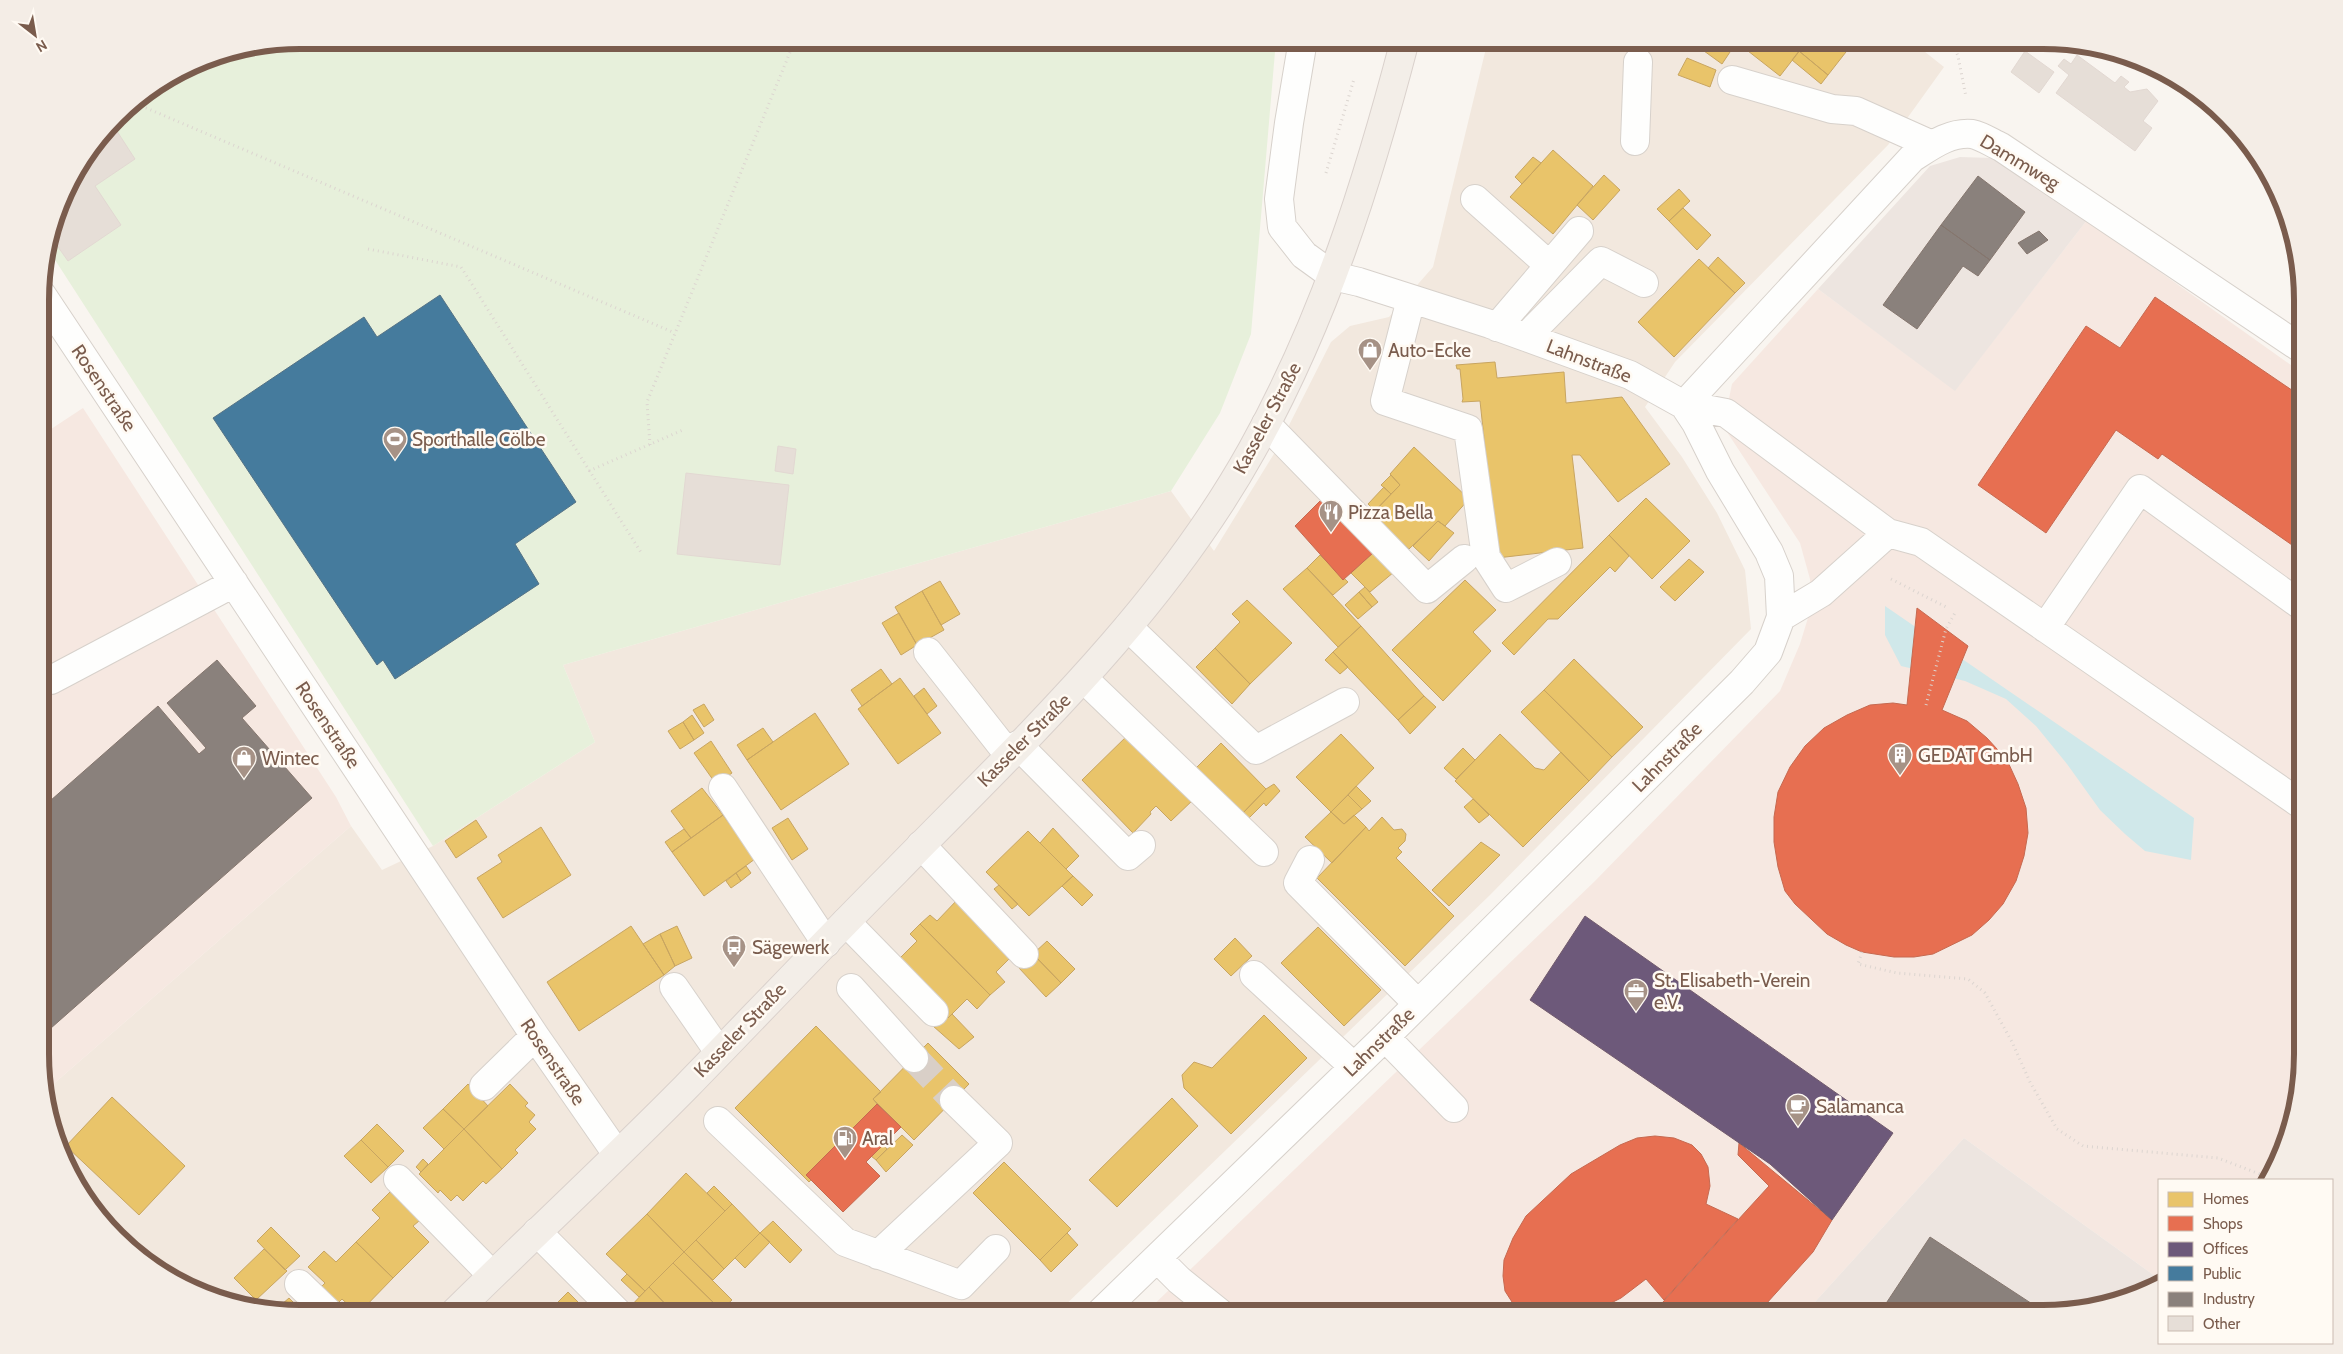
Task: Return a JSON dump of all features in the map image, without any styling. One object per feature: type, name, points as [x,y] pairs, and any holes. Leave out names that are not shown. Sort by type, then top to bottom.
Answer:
[{"type":"main road","name":"Kasseler Straße","points":[[462,1305],[719,1052],[1084,679],[1128,627],[1214,512],[1266,424],[1309,337],[1369,172],[1403,49]]},
{"type":"street","points":[[1301,49],[1278,199],[1282,227],[1304,255],[1332,276]]},
{"type":"street","points":[[1635,141],[1638,62]]},
{"type":"street","points":[[1732,80],[1832,109],[1856,111],[1932,145]]},
{"type":"street","name":"Dammweg","points":[[1684,405],[1912,158],[1952,135],[1974,134],[2001,147],[2098,210],[2294,344]]},
{"type":"street","points":[[1475,199],[1549,266]]},
{"type":"street","points":[[1497,326],[1579,231]]},
{"type":"street","points":[[1526,337],[1601,261],[1644,283]]},
{"type":"street","name":"Lahnstraße","points":[[1107,1305],[1385,1037],[1742,682],[1768,652],[1781,617],[1779,576],[1772,560],[1684,405],[1630,374],[1497,326],[1359,282],[1332,276]]},
{"type":"street","points":[[1411,299],[1385,401],[1468,429],[1486,557],[1506,588],[1557,562]]},
{"type":"street","name":"Rosenstraße","points":[[49,306],[535,1036],[617,1154]]},
{"type":"street","points":[[1684,405],[1726,413],[1888,533],[1922,542],[2294,799]]},
{"type":"street","points":[[1266,424],[1428,589],[1464,559]]},
{"type":"street","points":[[2045,628],[2140,489],[2294,600]]},
{"type":"street","points":[[1781,617],[1821,593],[1888,533]]},
{"type":"street","points":[[49,679],[51,680],[234,583]]},
{"type":"street","points":[[1128,627],[1256,750],[1345,702]]},
{"type":"street","points":[[928,652],[1014,750],[1128,856],[1141,845]]},
{"type":"street","points":[[1084,679],[1264,852]]},
{"type":"street","points":[[723,788],[826,943]]},
{"type":"street","points":[[927,839],[1029,946]]},
{"type":"street","points":[[1310,860],[1298,883],[1418,1004]]},
{"type":"street","points":[[846,922],[934,1012]]},
{"type":"street","points":[[1254,975],[1354,1067]]},
{"type":"street","points":[[674,987],[719,1052]]},
{"type":"street","points":[[851,988],[914,1058]]},
{"type":"street","points":[[484,1086],[535,1036]]},
{"type":"street","points":[[1385,1037],[1454,1108]]},
{"type":"street","points":[[878,1255],[998,1144],[954,1100]]},
{"type":"street","points":[[718,1121],[845,1242],[960,1285],[996,1249]]},
{"type":"street","points":[[398,1179],[492,1275]]},
{"type":"street","points":[[537,1232],[611,1305]]},
{"type":"street","points":[[1156,1258],[1210,1305]]},
{"type":"street","points":[[299,1284],[321,1305]]},
{"type":"path","points":[[650,445],[647,402],[791,49]]},
{"type":"path","points":[[1955,49],[1974,134]]},
{"type":"path","points":[[141,106],[675,333]]},
{"type":"path","points":[[368,249],[461,267],[642,554]]},
{"type":"path","points":[[589,471],[685,429]]},
{"type":"path","points":[[1886,577],[1956,612]]},
{"type":"path","points":[[1926,705],[1946,630]]},
{"type":"path","points":[[1862,952],[1858,964],[1897,972],[1968,979],[1985,992],[2012,1042],[2030,1082],[2057,1129],[2083,1146],[2218,1158],[2263,1175]]},
{"type":"shaded area","points":[[1486,49],[1921,49],[1944,67],[1888,145],[1675,362],[1645,407],[1682,457],[1717,513],[1745,570],[1751,629],[1490,895],[1065,1305],[284,1305],[235,1297],[204,1286],[174,1272],[122,1232],[91,1194],[82,1180],[62,1135],[51,1086],[351,826],[382,870],[433,846],[595,742],[563,665],[1171,491],[1214,551],[1277,449],[1331,342],[1350,326],[1389,317],[1433,267]]},
{"type":"shaded area","points":[[1960,157],[1992,158],[2087,220],[1955,391],[1818,289],[1930,166]]},
{"type":"shaded area","points":[[2087,220],[2294,367],[2294,1070],[2286,1119],[2275,1150],[2261,1179],[2158,1179],[2157,1278],[1964,1138],[1812,1305],[1153,1305],[1595,881],[1780,691],[1800,644],[1811,608],[1810,579],[1800,543],[1727,432],[1726,413],[1732,384],[1818,289],[1955,390]]},
{"type":"shaded area","points":[[83,408],[336,797],[351,826],[51,1086],[49,1070],[49,430]]},
{"type":"shaded area","points":[[1964,1138],[2157,1278],[2108,1297],[2059,1305],[1812,1305]]},
{"type":"green space","points":[[284,49],[1275,49],[1251,334],[1220,413],[1171,491],[563,665],[595,742],[433,846],[53,257],[62,219],[82,174],[122,122],[160,91],[204,68],[235,57]]},
{"type":"water","points":[[1885,606],[2194,818],[2191,860],[2145,851],[2125,834],[2100,810],[2067,764],[2036,726],[2006,699],[1965,681],[1901,666],[1885,635]]},
{"type":"building: Homes","points":[[1701,49],[1732,49],[1722,64]]},
{"type":"building: Homes","points":[[1746,49],[1801,49],[1780,76]]},
{"type":"building: Homes","points":[[1801,49],[1848,49],[1828,75],[1799,51]]},
{"type":"building: Homes","points":[[1799,51],[1828,75],[1821,84],[1792,60]]},
{"type":"building: Homes","points":[[1687,58],[1716,70],[1710,87],[1678,75]]},
{"type":"building: Homes","points":[[1553,150],[1593,186],[1553,234],[1510,197]]},
{"type":"building: Homes","points":[[1533,157],[1541,163],[1522,184],[1515,177]]},
{"type":"building: Homes","points":[[1604,175],[1620,190],[1593,220],[1577,205]]},
{"type":"building: Homes","points":[[1679,189],[1690,201],[1669,221],[1657,209]]},
{"type":"building: Homes","points":[[1683,208],[1711,235],[1697,250],[1669,221]]},
{"type":"building: Homes","points":[[1718,257],[1745,283],[1735,293],[1708,268]]},
{"type":"building: Homes","points":[[1699,259],[1735,293],[1674,357],[1638,322]]},
{"type":"building: Homes","points":[[1495,362],[1497,378],[1564,372],[1566,403],[1622,397],[1670,464],[1618,502],[1580,455],[1572,455],[1583,548],[1497,558],[1480,401],[1462,402],[1460,369],[1457,369],[1456,365]]},
{"type":"building: Homes","points":[[1414,447],[1469,499],[1445,526],[1438,521],[1409,549],[1371,515],[1400,485],[1390,474]]},
{"type":"building: Homes","points":[[1391,475],[1400,485],[1391,494],[1381,485]]},
{"type":"building: Homes","points":[[1384,487],[1391,494],[1375,511],[1368,504]]},
{"type":"building: Homes","points":[[1646,498],[1690,541],[1652,579],[1609,535]]},
{"type":"building: Homes","points":[[1438,521],[1454,533],[1429,561],[1413,546]]},
{"type":"building: Homes","points":[[1609,535],[1629,556],[1615,572],[1610,567],[1558,619],[1548,619],[1514,655],[1502,643]]},
{"type":"building: Homes","points":[[1374,552],[1394,572],[1370,592],[1351,573]]},
{"type":"building: Homes","points":[[1320,555],[1348,582],[1333,595],[1307,568]]},
{"type":"building: Homes","points":[[1689,559],[1704,572],[1675,601],[1660,587]]},
{"type":"building: Homes","points":[[1307,568],[1361,626],[1338,647],[1283,589]]},
{"type":"building: Homes","points":[[1465,580],[1496,610],[1473,632],[1491,651],[1443,701],[1392,650]]},
{"type":"building: Homes","points":[[940,581],[960,614],[941,625],[922,591]]},
{"type":"building: Homes","points":[[1365,587],[1378,602],[1372,607],[1359,592]]},
{"type":"building: Homes","points":[[922,591],[944,630],[917,645],[895,607]]},
{"type":"building: Homes","points":[[1359,592],[1372,607],[1358,619],[1345,605]]},
{"type":"building: Homes","points":[[1247,600],[1292,643],[1250,684],[1215,648],[1240,622],[1232,614]]},
{"type":"building: Homes","points":[[899,613],[917,645],[901,655],[882,623]]},
{"type":"building: Homes","points":[[1361,626],[1424,696],[1398,720],[1333,652]]},
{"type":"building: Homes","points":[[1215,648],[1250,684],[1232,704],[1196,667]]},
{"type":"building: Homes","points":[[1333,652],[1348,667],[1340,674],[1325,660]]},
{"type":"building: Homes","points":[[1574,659],[1643,727],[1612,757],[1544,690]]},
{"type":"building: Homes","points":[[881,669],[892,684],[862,706],[851,690]]},
{"type":"building: Homes","points":[[900,678],[941,733],[898,764],[858,709]]},
{"type":"building: Homes","points":[[924,688],[937,706],[927,714],[914,696]]},
{"type":"building: Homes","points":[[1544,690],[1612,757],[1589,781],[1521,712]]},
{"type":"building: Homes","points":[[1424,696],[1436,707],[1410,734],[1398,720]]},
{"type":"building: Homes","points":[[704,704],[714,720],[704,727],[693,710]]},
{"type":"building: Homes","points":[[815,713],[849,764],[781,810],[747,760]]},
{"type":"building: Homes","points":[[692,715],[704,733],[694,740],[683,722]]},
{"type":"building: Homes","points":[[683,722],[694,740],[680,749],[668,731]]},
{"type":"building: Homes","points":[[763,728],[773,742],[747,760],[737,745]]},
{"type":"building: Homes","points":[[1131,732],[1195,798],[1171,821],[1156,806],[1133,833],[1082,780]]},
{"type":"building: Homes","points":[[1341,734],[1374,768],[1331,812],[1296,777]]},
{"type":"building: Homes","points":[[1500,734],[1535,768],[1544,770],[1561,752],[1589,781],[1523,847],[1455,781]]},
{"type":"building: Homes","points":[[711,741],[732,773],[716,784],[694,753]]},
{"type":"building: Homes","points":[[1221,743],[1266,789],[1241,815],[1195,769]]},
{"type":"building: Homes","points":[[1463,748],[1475,760],[1456,779],[1444,768]]},
{"type":"building: Homes","points":[[1274,784],[1280,791],[1266,806],[1264,803],[1249,818],[1243,813],[1266,789]]},
{"type":"building: Homes","points":[[1356,786],[1371,801],[1362,809],[1348,795]]},
{"type":"building: Homes","points":[[702,788],[723,815],[691,838],[671,811]]},
{"type":"building: Homes","points":[[1348,795],[1362,809],[1344,824],[1331,812]]},
{"type":"building: Homes","points":[[1473,799],[1489,815],[1479,823],[1464,807]]},
{"type":"building: Homes","points":[[1331,812],[1344,824],[1354,815],[1366,827],[1332,863],[1305,837]]},
{"type":"building: Homes","points":[[723,815],[755,859],[704,896],[672,852]]},
{"type":"building: Homes","points":[[1382,817],[1394,830],[1402,829],[1406,834],[1405,841],[1398,848],[1402,852],[1396,858],[1454,916],[1405,966],[1317,878],[1366,827],[1369,831]]},
{"type":"building: Homes","points":[[788,818],[808,849],[792,860],[772,828]]},
{"type":"building: Homes","points":[[476,820],[487,837],[456,858],[445,841]]},
{"type":"building: Homes","points":[[541,827],[571,875],[503,918],[477,878],[502,862],[498,855]]},
{"type":"building: Homes","points":[[1053,828],[1079,856],[1066,869],[1040,843]]},
{"type":"building: Homes","points":[[684,829],[691,838],[672,852],[665,842]]},
{"type":"building: Homes","points":[[1028,831],[1073,876],[1029,916],[986,872]]},
{"type":"building: Homes","points":[[1481,842],[1500,855],[1449,906],[1432,890]]},
{"type":"building: Homes","points":[[746,866],[751,873],[741,881],[736,873]]},
{"type":"building: Homes","points":[[736,873],[741,881],[731,888],[726,881]]},
{"type":"building: Homes","points":[[1073,876],[1093,895],[1082,906],[1062,886]]},
{"type":"building: Homes","points":[[999,885],[1018,904],[1012,909],[994,889]]},
{"type":"building: Homes","points":[[958,899],[1013,955],[996,972],[1005,982],[990,995],[920,924],[930,915],[937,921]]},
{"type":"building: Homes","points":[[920,924],[990,995],[977,1009],[967,999],[948,1018],[895,963],[917,941],[910,934]]},
{"type":"building: Homes","points":[[631,926],[664,975],[579,1031],[547,982]]},
{"type":"building: Homes","points":[[677,926],[692,958],[675,966],[660,934]]},
{"type":"building: Homes","points":[[1318,927],[1381,990],[1344,1026],[1281,963]]},
{"type":"building: Homes","points":[[660,934],[675,966],[664,975],[643,944]]},
{"type":"building: Homes","points":[[1235,938],[1252,956],[1231,976],[1214,959]]},
{"type":"building: Homes","points":[[1047,941],[1075,969],[1061,983],[1033,954]]},
{"type":"building: Homes","points":[[1033,954],[1061,983],[1046,997],[1019,968]]},
{"type":"building: Homes","points":[[952,1014],[974,1037],[959,1049],[933,1026],[945,1015],[948,1018]]},
{"type":"building: Homes","points":[[1264,1015],[1307,1058],[1231,1134],[1184,1088],[1182,1075],[1194,1062],[1212,1068]]},
{"type":"building: Homes","points":[[816,1026],[881,1092],[873,1099],[877,1104],[806,1175],[811,1180],[809,1182],[735,1108]]},
{"type":"building: Homes","points":[[928,1043],[969,1084],[914,1140],[873,1099]]},
{"type":"building: Homes","points":[[468,1084],[488,1106],[464,1129],[443,1109]]},
{"type":"building: Homes","points":[[510,1084],[528,1103],[525,1106],[535,1115],[529,1122],[536,1129],[515,1150],[518,1153],[502,1169],[464,1129]]},
{"type":"building: Homes","points":[[112,1097],[185,1166],[139,1215],[66,1146]]},
{"type":"building: Homes","points":[[1172,1098],[1198,1126],[1117,1207],[1089,1180]]},
{"type":"building: Homes","points":[[443,1109],[464,1129],[444,1149],[423,1128]]},
{"type":"building: Homes","points":[[377,1124],[404,1151],[388,1167],[361,1140]]},
{"type":"building: Homes","points":[[464,1129],[502,1169],[486,1184],[483,1181],[463,1201],[457,1195],[451,1201],[440,1190],[438,1193],[419,1174]]},
{"type":"building: Homes","points":[[902,1135],[913,1145],[886,1172],[876,1160]]},
{"type":"building: Homes","points":[[361,1140],[388,1167],[371,1183],[344,1156]]},
{"type":"building: Homes","points":[[883,1144],[887,1149],[876,1160],[871,1156]]},
{"type":"building: Homes","points":[[423,1159],[428,1164],[421,1172],[416,1167]]},
{"type":"building: Homes","points":[[1004,1162],[1071,1229],[1040,1260],[973,1193]]},
{"type":"building: Homes","points":[[686,1173],[725,1211],[684,1252],[647,1214]]},
{"type":"building: Homes","points":[[714,1186],[732,1204],[725,1211],[707,1193]]},
{"type":"building: Homes","points":[[390,1192],[419,1221],[413,1226],[429,1242],[393,1278],[356,1242],[380,1218],[372,1210]]},
{"type":"building: Homes","points":[[732,1204],[760,1233],[724,1269],[696,1240]]},
{"type":"building: Homes","points":[[647,1214],[684,1252],[645,1291],[606,1254]]},
{"type":"building: Homes","points":[[773,1221],[802,1250],[790,1263],[760,1233]]},
{"type":"building: Homes","points":[[271,1227],[300,1256],[285,1270],[257,1241]]},
{"type":"building: Homes","points":[[760,1233],[770,1242],[745,1268],[735,1258]]},
{"type":"building: Homes","points":[[1067,1233],[1078,1245],[1051,1272],[1040,1260]]},
{"type":"building: Homes","points":[[696,1240],[724,1269],[713,1280],[684,1252]]},
{"type":"building: Homes","points":[[356,1242],[393,1278],[367,1305],[348,1305],[342,1299],[336,1305],[319,1289],[325,1283],[308,1267],[324,1251],[336,1262]]},
{"type":"building: Homes","points":[[264,1249],[287,1271],[256,1300],[234,1278]]},
{"type":"building: Homes","points":[[684,1252],[732,1300],[726,1305],[716,1305],[673,1263]]},
{"type":"building: Homes","points":[[673,1263],[716,1305],[666,1305],[649,1287]]},
{"type":"building: Homes","points":[[627,1274],[645,1291],[639,1297],[621,1280]]},
{"type":"building: Homes","points":[[649,1287],[666,1305],[632,1305]]},
{"type":"building: Homes","points":[[568,1292],[581,1305],[555,1305]]},
{"type":"building: Homes","points":[[289,1298],[296,1305],[284,1305],[281,1305]]},
{"type":"building: Homes","points":[[591,1299],[597,1305],[585,1305]]},
{"type":"building: Shops","points":[[2155,297],[2294,392],[2294,546],[2162,454],[2158,459],[2116,430],[2046,533],[1978,485],[2086,326],[2120,348]]},
{"type":"building: Shops","points":[[1323,498],[1374,552],[1343,580],[1295,526]]},
{"type":"building: Shops","name":"GEDAT GmbH","points":[[1917,608],[1968,646],[1942,710],[1967,721],[1987,738],[2007,760],[2026,808],[2028,833],[2024,856],[2016,881],[2003,904],[1989,920],[1972,935],[1933,954],[1914,957],[1894,957],[1862,952],[1846,945],[1827,934],[1795,904],[1785,891],[1778,867],[1774,842],[1774,817],[1778,792],[1790,767],[1805,746],[1824,728],[1870,705],[1893,703],[1907,705]]},
{"type":"building: Shops","name":"Aral","points":[[877,1104],[901,1127],[866,1162],[880,1176],[843,1212],[806,1175]]},
{"type":"building: Shops","points":[[1655,1136],[1674,1138],[1692,1145],[1701,1154],[1708,1167],[1710,1186],[1706,1204],[1738,1219],[1664,1300],[1646,1279],[1621,1298],[1607,1305],[1515,1305],[1505,1291],[1503,1276],[1504,1260],[1513,1238],[1526,1216],[1571,1174],[1620,1145],[1637,1138]]},
{"type":"building: Shops","points":[[1739,1143],[1832,1220],[1813,1252],[1765,1305],[1660,1305],[1769,1186],[1738,1155]]},
{"type":"building: Offices","points":[[1585,916],[1893,1133],[1832,1220],[1770,1164],[1530,1000]]},
{"type":"building: Public","name":"Sporthalle Cölbe","points":[[440,295],[576,502],[515,544],[539,584],[395,679],[383,660],[377,665],[213,418],[364,317],[377,337]]},
{"type":"building: Industry","points":[[1978,176],[2025,212],[1990,260],[1941,225]]},
{"type":"building: Industry","points":[[1941,225],[1990,260],[1978,276],[1963,266],[1917,329],[1883,305]]},
{"type":"building: Industry","points":[[2039,231],[2048,240],[2027,254],[2018,243]]},
{"type":"building: Industry","points":[[217,660],[256,706],[242,718],[312,798],[49,1030],[49,802],[158,706],[199,754],[206,748],[167,703]]},
{"type":"building: Industry","points":[[1930,1237],[2034,1305],[1885,1305]]},
{"type":"building: Other","points":[[2025,51],[2054,72],[2039,93],[2011,72]]},
{"type":"building: Other","points":[[2077,55],[2115,83],[2121,76],[2129,82],[2124,87],[2130,92],[2147,89],[2158,101],[2143,121],[2152,128],[2135,151],[2056,93],[2069,75],[2058,66],[2064,59],[2071,64]]},
{"type":"building: Other","points":[[116,129],[135,159],[95,186],[121,225],[68,261],[55,243],[62,219],[82,174]]},
{"type":"building: Other","points":[[778,446],[796,449],[793,474],[775,471]]},
{"type":"building: Other","points":[[686,473],[789,485],[780,565],[677,554]]},
{"type":"tunnel","points":[[914,1058],[954,1100]]},
{"type":"place","name":"Auto-Ecke","points":[[1370,371]]},
{"type":"place","name":"Sporthalle Cölbe","points":[[395,460]]},
{"type":"place","name":"Pizza Bella","points":[[1331,533]]},
{"type":"place","name":"GEDAT GmbH","points":[[1900,776]]},
{"type":"place","name":"Wintec","points":[[244,779]]},
{"type":"place","name":"Sägewerk","points":[[734,968]]},
{"type":"place","name":"St. Elisabeth-Verein e.V.","points":[[1636,1012]]},
{"type":"place","name":"Salamanca","points":[[1798,1127]]},
{"type":"place","name":"Aral","points":[[845,1159]]}]
